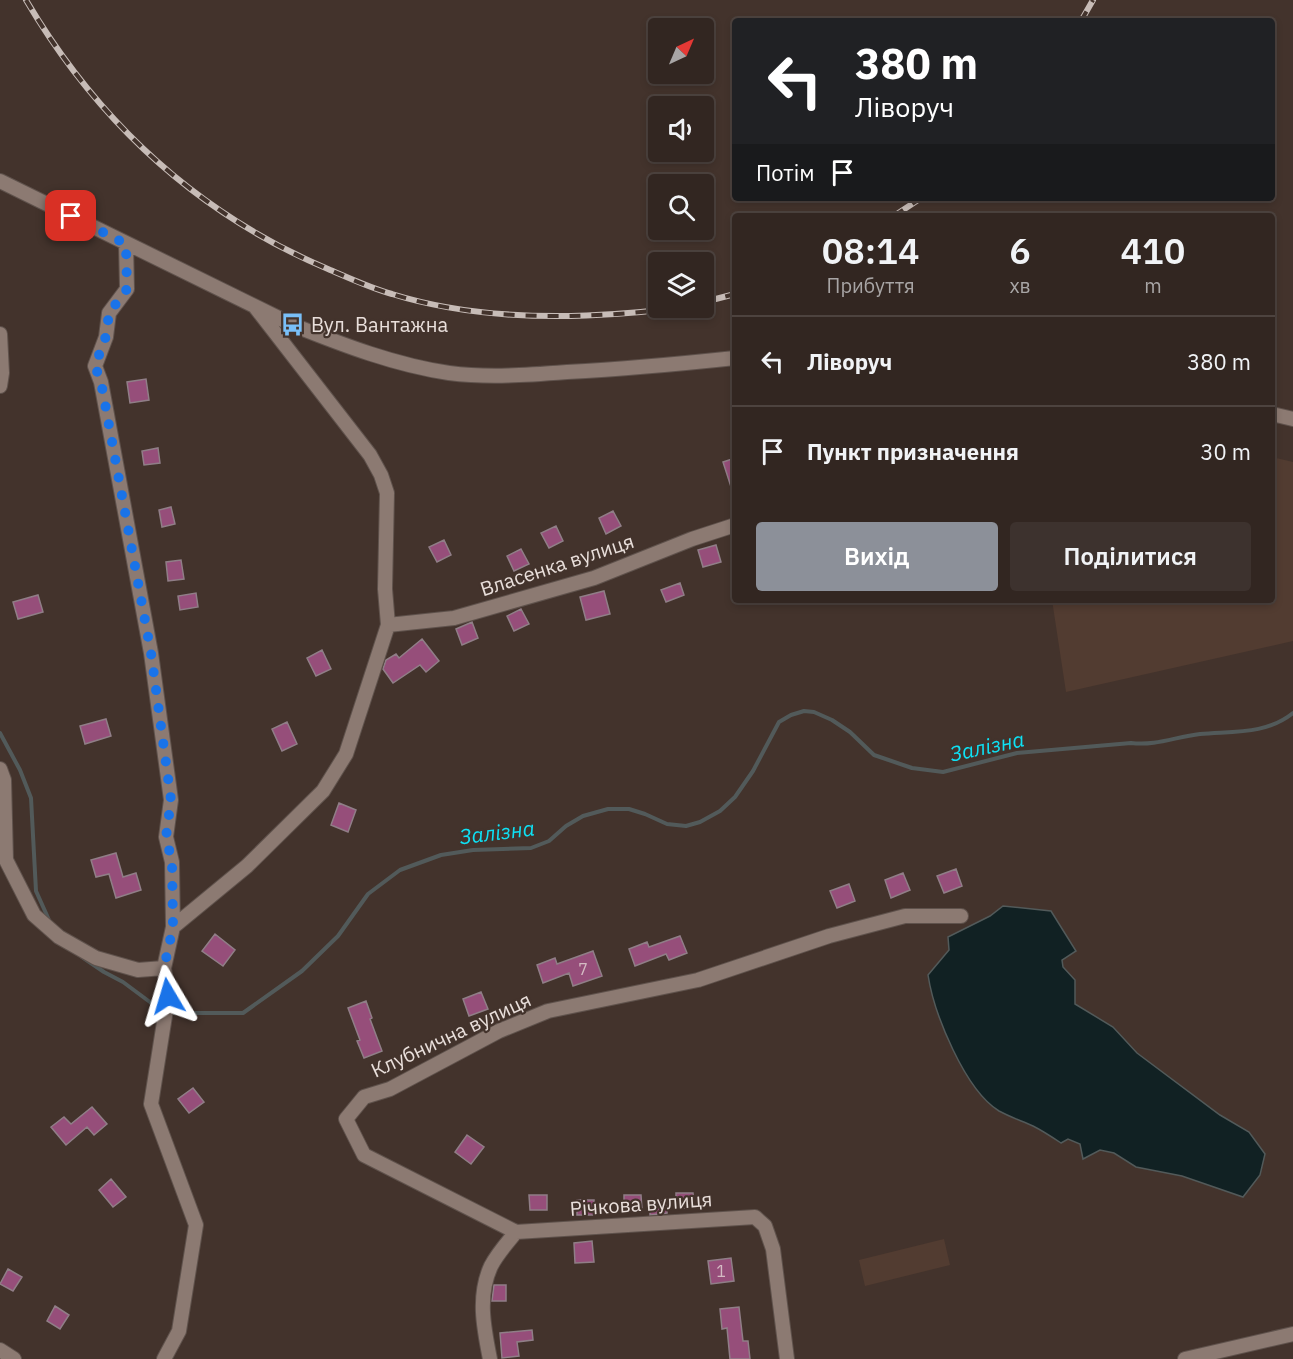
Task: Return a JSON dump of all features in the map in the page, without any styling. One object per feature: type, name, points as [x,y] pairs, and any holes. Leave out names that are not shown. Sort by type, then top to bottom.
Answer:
[{"type":"street","points":[[0,181],[256,308],[343,345],[414,366],[450,373],[487,376],[534,375],[657,367],[732,358]]},
{"type":"street","points":[[126,244],[127,289],[109,313],[106,336],[95,366],[104,394],[156,690],[171,800],[166,837],[172,862],[173,927],[164,968],[168,996],[151,1104],[196,1224],[179,1331],[164,1359]]},
{"type":"street","points":[[173,927],[247,866],[323,791],[346,754],[388,626],[385,589],[387,493],[381,475],[370,455],[256,308]]},
{"type":"street","points":[[0,334],[2,373],[0,387]]},
{"type":"street","points":[[1275,415],[1293,419]]},
{"type":"street","name":"Власенка вулиця","points":[[388,626],[454,618],[583,581],[732,526]]},
{"type":"street","points":[[0,769],[4,780],[6,860],[34,915],[59,937],[96,958],[138,970],[164,968]]},
{"type":"street","name":"Клубнична вулиця","points":[[516,1232],[364,1155],[346,1119],[364,1097],[390,1089],[499,1031],[548,1011],[698,980],[829,936],[905,916],[961,916]]},
{"type":"street","name":"Річкова вулиця","points":[[516,1232],[755,1217],[765,1226],[773,1249],[787,1359]]},
{"type":"street","points":[[490,1359],[482,1321],[484,1282],[491,1264],[516,1232]]},
{"type":"street","points":[[1185,1359],[1293,1334]]},
{"type":"street","points":[[0,1350],[14,1359]]},
{"type":"shaded area","points":[[1275,458],[1293,462],[1293,641],[1066,692],[1052,603],[1275,603]]},
{"type":"shaded area","points":[[1003,906],[1051,911],[1076,951],[1062,960],[1063,967],[1075,980],[1075,1004],[1113,1027],[1137,1053],[1220,1115],[1249,1132],[1265,1154],[1260,1175],[1243,1197],[1182,1176],[1136,1167],[1114,1153],[1100,1150],[1083,1159],[1080,1144],[1068,1139],[1061,1143],[1033,1126],[999,1111],[986,1101],[963,1069],[953,1050],[937,1010],[928,975],[949,950],[948,937],[990,916]]},
{"type":"shaded area","points":[[944,1239],[950,1265],[865,1286],[859,1260]]},
{"type":"building","points":[[146,379],[149,400],[130,403],[127,382]]},
{"type":"building","points":[[158,448],[160,463],[144,465],[142,451]]},
{"type":"building","points":[[732,459],[732,490],[723,462]]},
{"type":"building","points":[[171,507],[175,524],[162,527],[159,510]]},
{"type":"building","points":[[613,511],[621,526],[606,534],[599,518]]},
{"type":"building","points":[[556,526],[563,541],[549,548],[541,533]]},
{"type":"building","points":[[444,540],[451,555],[437,562],[429,547]]},
{"type":"building","points":[[716,545],[721,562],[703,567],[698,550]]},
{"type":"building","points":[[521,549],[529,564],[514,571],[507,556]]},
{"type":"building","points":[[181,560],[184,579],[168,581],[166,562]]},
{"type":"building","points":[[680,583],[684,595],[666,602],[661,590]]},
{"type":"building","points":[[604,591],[610,614],[586,620],[580,597]]},
{"type":"building","points":[[196,593],[198,607],[180,610],[178,596]]},
{"type":"building","points":[[38,595],[43,612],[18,619],[13,602]]},
{"type":"building","points":[[521,609],[529,624],[514,631],[507,616]]},
{"type":"building","points":[[472,622],[478,638],[462,645],[456,629]]},
{"type":"building","points":[[422,639],[439,661],[426,672],[420,665],[393,683],[383,669],[386,660],[396,654],[399,658]]},
{"type":"building","points":[[322,650],[331,669],[316,676],[307,658]]},
{"type":"building","points":[[106,719],[111,736],[85,744],[80,726]]},
{"type":"building","points":[[287,722],[297,744],[282,751],[272,729]]},
{"type":"building","points":[[339,803],[356,810],[348,832],[331,825]]},
{"type":"building","points":[[116,853],[123,877],[136,873],[141,890],[116,898],[109,874],[96,877],[91,860]]},
{"type":"building","points":[[956,869],[962,886],[944,893],[937,876]]},
{"type":"building","points":[[903,873],[910,890],[891,898],[885,880]]},
{"type":"building","points":[[849,884],[855,901],[837,908],[830,891]]},
{"type":"building","points":[[215,934],[235,950],[223,966],[202,951]]},
{"type":"building","points":[[680,936],[687,953],[669,960],[666,954],[635,966],[629,949],[647,942],[649,947]]},
{"type":"building","points":[[593,951],[602,976],[573,986],[569,973],[543,983],[537,965],[555,958],[557,964]]},
{"type":"building","points":[[481,992],[488,1009],[469,1016],[463,999]]},
{"type":"building","points":[[366,1001],[382,1051],[364,1058],[348,1008]]},
{"type":"building","points":[[193,1088],[204,1102],[189,1113],[178,1099]]},
{"type":"building","points":[[92,1107],[107,1124],[94,1135],[87,1127],[66,1145],[51,1127],[64,1117],[71,1124]]},
{"type":"building","points":[[467,1135],[484,1147],[471,1164],[455,1152]]},
{"type":"building","points":[[111,1179],[126,1197],[113,1207],[99,1190]]},
{"type":"building","points":[[676,1193],[693,1193],[694,1208],[676,1208]]},
{"type":"building","points":[[529,1195],[547,1195],[547,1210],[530,1210]]},
{"type":"building","points":[[624,1195],[641,1195],[642,1210],[624,1210]]},
{"type":"building","points":[[577,1200],[594,1200],[594,1215],[577,1215]]},
{"type":"building","points":[[650,1201],[667,1201],[667,1213],[650,1215]]},
{"type":"building","points":[[592,1241],[594,1262],[575,1263],[574,1243]]},
{"type":"building","points":[[731,1258],[734,1281],[711,1284],[708,1261]]},
{"type":"building","points":[[8,1269],[22,1277],[13,1291],[0,1284]]},
{"type":"building","points":[[494,1285],[506,1285],[506,1301],[492,1301]]},
{"type":"building","points":[[55,1306],[69,1315],[60,1329],[47,1321]]},
{"type":"building","points":[[739,1307],[743,1341],[748,1341],[750,1359],[730,1359],[727,1328],[722,1329],[720,1309]]},
{"type":"building","points":[[532,1330],[533,1340],[517,1342],[519,1356],[502,1358],[500,1333]]},
{"type":"waterway","name":"Залізна","points":[[169,1013],[243,1013],[302,971],[338,936],[368,894],[400,870],[441,855],[473,850],[531,848],[549,841],[566,826],[583,816],[608,809],[629,809],[667,824],[686,826],[700,822],[720,811],[735,797],[753,771],[779,722],[804,711],[814,712],[832,720],[850,732],[874,755],[912,768],[943,772],[1017,753],[1140,744],[1200,734],[1260,729],[1283,720],[1293,713]]},
{"type":"waterway","name":"Залізна","points":[[0,733],[20,770],[31,798],[36,891],[49,920]]},
{"type":"waterway","name":"Залізна","points":[[82,957],[123,982],[162,1011]]},
{"type":"railway","points":[[26,0],[54,44],[85,86],[155,160],[194,192],[236,221],[281,247],[376,289],[458,309],[526,316],[571,316],[648,311]]},
{"type":"railway","points":[[1083,18],[1093,0]]},
{"type":"railway","points":[[898,213],[916,201]]},
{"type":"railway","points":[[714,299],[732,295]]},
{"type":"place","name":"Вул. Вантажна","points":[[293,325]]},
{"type":"route","points":[[71,216],[126,244],[127,289],[109,313],[106,336],[95,366],[101,382],[151,653],[171,800],[170,821],[166,837],[172,862],[173,927],[164,968],[168,996]]}]
